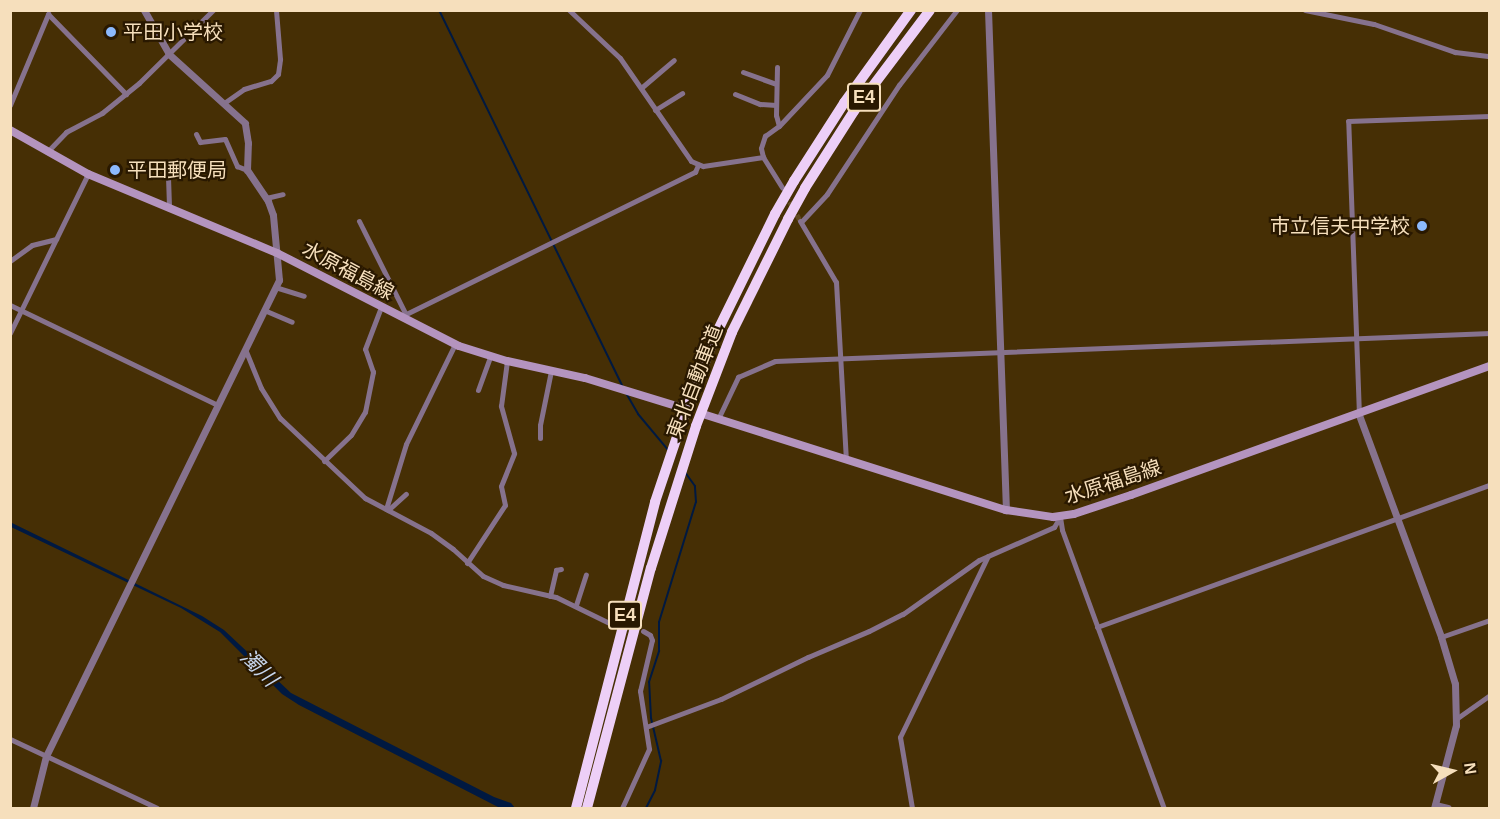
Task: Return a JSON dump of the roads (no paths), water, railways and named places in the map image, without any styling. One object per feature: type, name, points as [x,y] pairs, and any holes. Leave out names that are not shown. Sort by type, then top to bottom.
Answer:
[{"type":"highway","name":"東北自動車道","points":[[576,808],[656,502],[683,413],[716,334],[775,214],[794,181],[844,103],[911,10]]},
{"type":"highway","name":"東北自動車道","points":[[587,808],[646,587],[680,472],[732,332],[805,188],[854,111],[930,10]]},
{"type":"main road","name":"水原福島線","points":[[10,130],[88,174],[277,253],[455,344],[490,357],[624,390],[683,413]]},
{"type":"main road","name":"水原福島線","points":[[706,416],[1006,510],[1042,517],[1060,517],[1131,495],[1359,415],[1490,366]]},
{"type":"street","points":[[144,10],[169,54],[245,123],[248,143],[246,170]]},
{"type":"street","points":[[47,152],[66,132],[102,113],[126,94],[213,10]]},
{"type":"street","points":[[224,103],[244,89],[271,81],[278,74],[280,59],[276,10]]},
{"type":"street","points":[[569,10],[615,52],[683,152],[698,165],[763,157]]},
{"type":"street","points":[[782,188],[763,157],[762,140],[779,126],[827,75],[860,10]]},
{"type":"street","points":[[846,460],[836,282],[800,221],[827,194],[899,85],[957,10]]},
{"type":"street","points":[[988,10],[1006,510]]},
{"type":"street","points":[[1305,10],[1374,24],[1455,52],[1490,56]]},
{"type":"street","points":[[10,105],[48,14],[126,94]]},
{"type":"street","points":[[640,88],[674,60]]},
{"type":"street","points":[[777,67],[776,105],[779,126]]},
{"type":"street","points":[[743,72],[776,84]]},
{"type":"street","points":[[655,110],[682,93]]},
{"type":"street","points":[[735,94],[760,104],[776,105]]},
{"type":"street","points":[[1448,808],[1435,807],[1451,748],[1456,719],[1455,684],[1441,637],[1359,415],[1348,121],[1490,116]]},
{"type":"street","points":[[33,808],[46,756],[279,280],[273,215],[266,198],[246,170],[237,166],[225,139],[201,142],[196,134]]},
{"type":"street","points":[[359,221],[402,315],[695,171],[698,165]]},
{"type":"street","points":[[10,333],[88,174]]},
{"type":"street","points":[[168,177],[169,209]]},
{"type":"street","points":[[266,198],[284,194]]},
{"type":"street","points":[[10,261],[32,245],[56,239]]},
{"type":"street","points":[[275,287],[304,296]]},
{"type":"street","points":[[10,304],[218,405]]},
{"type":"street","points":[[324,461],[351,435],[365,412],[374,372],[365,349],[381,307]]},
{"type":"street","points":[[264,310],[292,322]]},
{"type":"street","points":[[718,419],[738,377],[775,361],[1490,333]]},
{"type":"street","points":[[387,510],[406,444],[455,344]]},
{"type":"street","points":[[245,349],[270,404],[280,418],[364,498],[431,533],[483,576],[503,585],[550,596],[576,605],[611,624]]},
{"type":"street","points":[[478,390],[490,357]]},
{"type":"street","points":[[467,563],[505,505],[501,486],[514,453],[501,406],[507,361]]},
{"type":"street","points":[[540,438],[540,425],[551,371]]},
{"type":"street","points":[[1097,627],[1490,485]]},
{"type":"street","points":[[387,510],[406,494]]},
{"type":"street","points":[[646,727],[701,707],[869,632],[903,614],[988,556],[1054,527],[1060,517]]},
{"type":"street","points":[[1060,517],[1062,530],[1164,808]]},
{"type":"street","points":[[912,808],[900,737],[988,556]]},
{"type":"street","points":[[550,596],[556,570],[561,569]]},
{"type":"street","points":[[576,605],[586,575]]},
{"type":"street","points":[[1441,637],[1490,620]]},
{"type":"street","points":[[622,808],[649,749],[640,691],[652,640],[650,635],[643,631]]},
{"type":"street","points":[[1456,719],[1490,696]]},
{"type":"street","points":[[10,739],[157,808]]},
{"type":"water","name":"濁川","points":[[10,522],[202,616],[224,630],[291,693],[494,797],[511,803],[515,808],[500,808],[299,705],[282,694],[220,632],[181,608],[11,527]]},
{"type":"waterway","points":[[439,10],[622,386]]},
{"type":"waterway","points":[[626,393],[638,414],[669,451]]},
{"type":"waterway","points":[[646,808],[655,790],[661,761],[651,718],[649,682],[659,651],[659,622],[696,502],[695,486],[685,472]]},
{"type":"tunnel","points":[[786,195],[800,220]]},
{"type":"tunnel","points":[[611,624],[636,630]]},
{"type":"place","name":"平田小学校","points":[[111,32]]},
{"type":"place","name":"平田郵便局","points":[[115,170]]},
{"type":"place","name":"市立信夫中学校","points":[[1422,226]]}]
